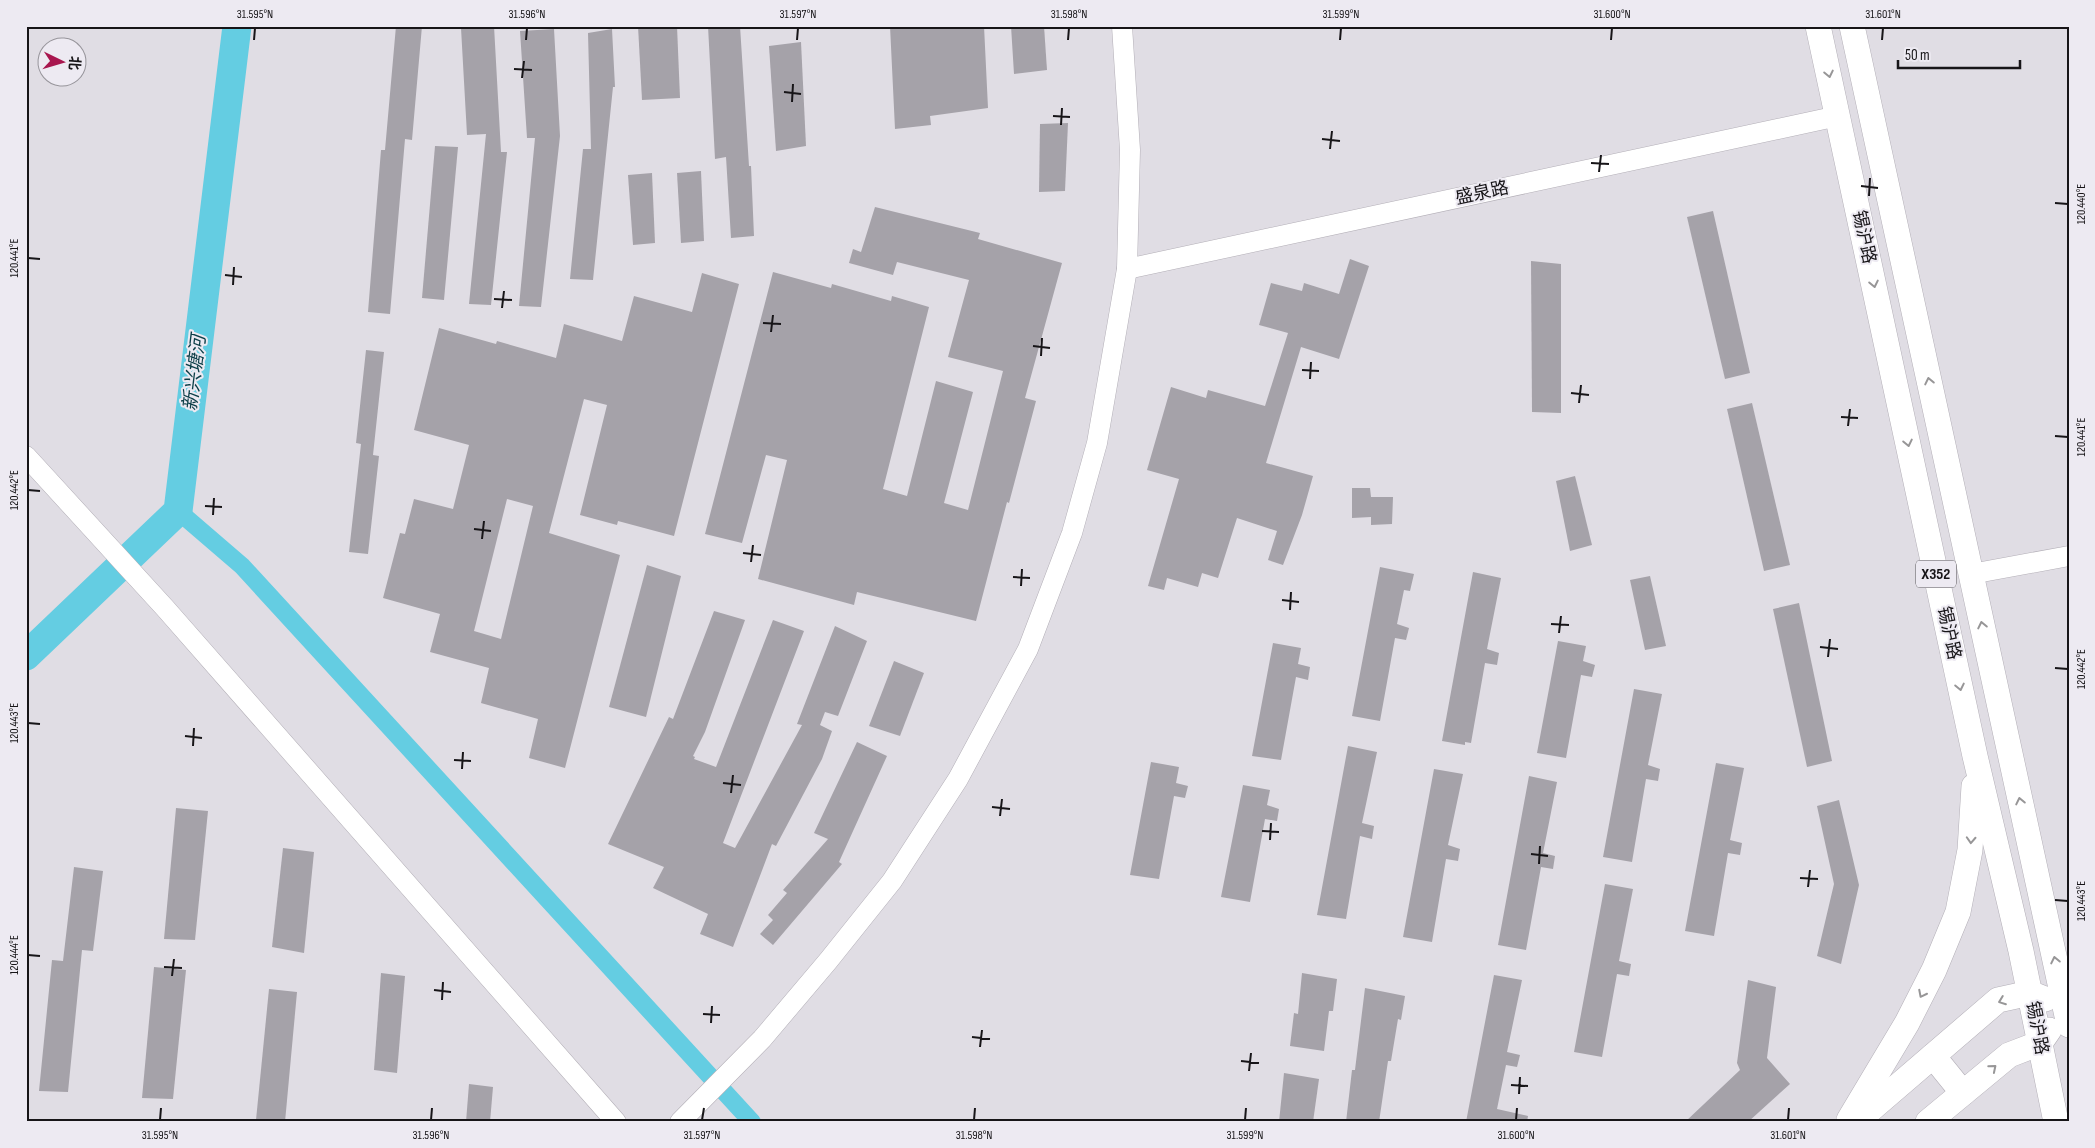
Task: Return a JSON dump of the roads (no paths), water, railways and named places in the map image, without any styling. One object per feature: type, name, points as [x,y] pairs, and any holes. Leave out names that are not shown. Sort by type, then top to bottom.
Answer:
[{"type":"main road","name":"锡沪路","points":[[1818,26],[1975,756],[2030,994],[2056,1122]]},
{"type":"main road","name":"锡沪路","points":[[1852,26],[2067,1015]]},
{"type":"main road","points":[[1848,1122],[1907,1023],[1934,970],[1958,912],[1970,850],[1975,756]]},
{"type":"main road","points":[[1856,1122],[1998,1000],[2030,994],[2067,1015],[2040,1043],[2009,1055],[1928,1122]]},
{"type":"main road","points":[[1932,1056],[1963,1093]]},
{"type":"street","points":[[685,1116],[762,1040],[828,962],[892,881],[958,779],[1028,649],[1072,533],[1097,443],[1127,269],[1130,150],[1122,26]]},
{"type":"street","name":"盛泉路","points":[[1127,269],[1838,116]]},
{"type":"street","points":[[26,456],[165,608],[616,1122]]},
{"type":"street","points":[[1971,574],[2069,556]]},
{"type":"waterway","name":"新兴塘河","points":[[26,656],[178,511],[237,26]]},
{"type":"waterway","points":[[178,511],[242,566],[752,1122]]}]
